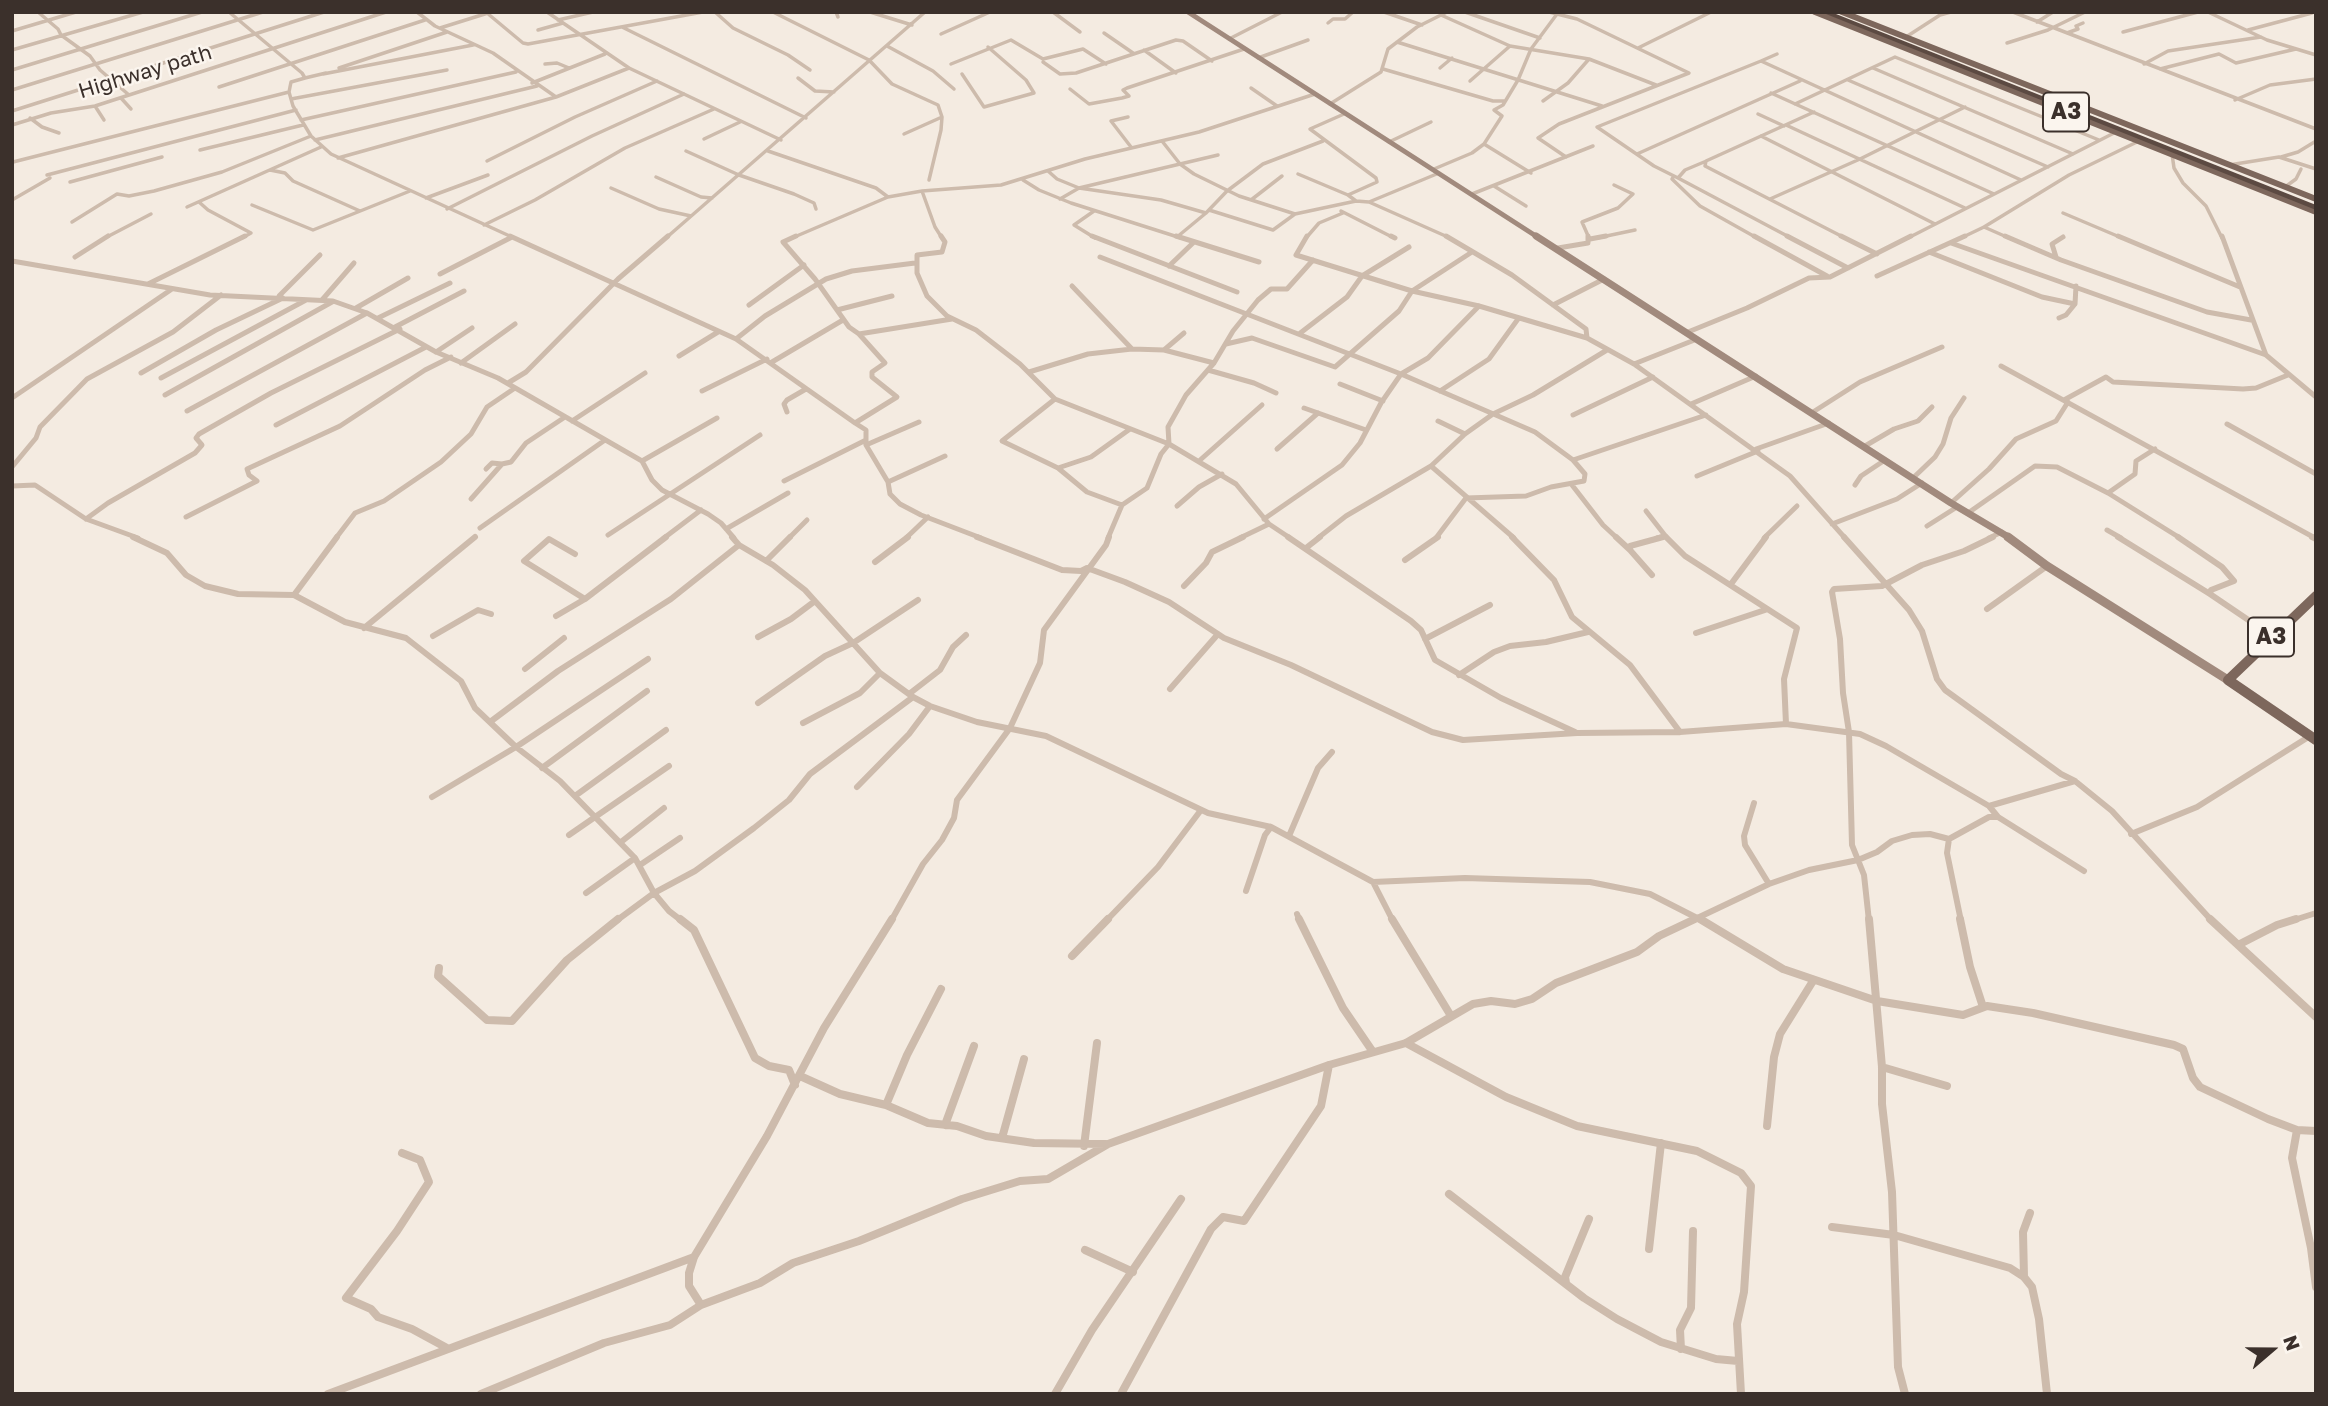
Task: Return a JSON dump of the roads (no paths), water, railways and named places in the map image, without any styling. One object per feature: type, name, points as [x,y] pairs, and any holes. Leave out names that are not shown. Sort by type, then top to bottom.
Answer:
[{"type":"highway","points":[[1824,12],[2316,201]]},
{"type":"highway","points":[[1835,12],[2316,210]]},
{"type":"main road","name":"A3","points":[[1815,12],[2316,210]]},
{"type":"main road","name":"A3","points":[[1842,12],[2316,201]]},
{"type":"main road","name":"A3","points":[[2313,738],[2228,680],[2316,596]]},
{"type":"street","points":[[12,31],[76,12]]},
{"type":"street","points":[[12,50],[143,12]]},
{"type":"street","points":[[35,13],[58,29],[61,35],[79,49],[202,12]]},
{"type":"street","points":[[229,12],[292,63],[304,78]]},
{"type":"street","name":"Highway path","points":[[12,90],[263,12]]},
{"type":"street","name":"Highway path","points":[[12,111],[324,12]]},
{"type":"street","name":"Highway path","points":[[12,125],[30,118],[95,106],[386,12]]},
{"type":"street","points":[[417,12],[425,20],[447,32],[493,53],[516,72],[556,97]]},
{"type":"street","points":[[455,12],[465,19]]},
{"type":"street","points":[[547,12],[629,68],[781,140]]},
{"type":"street","points":[[538,30],[593,12]]},
{"type":"street","points":[[440,28],[488,13],[525,44],[703,12]]},
{"type":"street","points":[[715,12],[733,29],[788,55],[810,70]]},
{"type":"street","points":[[773,12],[869,60],[892,83],[936,103],[943,117],[929,180]]},
{"type":"street","points":[[870,12],[912,24]]},
{"type":"street","points":[[508,383],[526,372],[615,283],[925,12]]},
{"type":"street","points":[[941,34],[990,12]]},
{"type":"street","points":[[1053,12],[1080,32]]},
{"type":"street","points":[[1188,12],[1954,505],[2002,532],[2047,566],[2228,680]]},
{"type":"street","points":[[1229,39],[1282,12]]},
{"type":"street","points":[[1328,23],[1333,19],[1343,20],[1353,12]]},
{"type":"street","points":[[1384,12],[1422,25]]},
{"type":"street","points":[[1383,69],[1384,55],[1397,42],[1447,12]]},
{"type":"street","points":[[1465,12],[1540,38]]},
{"type":"street","points":[[1549,12],[1577,19],[1689,70],[1689,73],[1559,124],[1538,138],[1566,157]]},
{"type":"street","points":[[1638,48],[1711,12]]},
{"type":"street","points":[[1906,37],[1940,15],[1951,12]]},
{"type":"street","points":[[2013,12],[2235,100],[2316,129]]},
{"type":"street","points":[[2037,22],[2053,12]]},
{"type":"street","points":[[2007,44],[2085,12]]},
{"type":"street","points":[[2123,32],[2198,12]]},
{"type":"street","points":[[2208,12],[2261,37],[2316,55]]},
{"type":"street","points":[[1369,202],[1437,171],[1472,153],[1483,144],[1502,116],[1494,110],[1505,101],[1518,80],[1531,49],[1558,13]]},
{"type":"street","points":[[2248,30],[2311,13],[2314,19]]},
{"type":"street","points":[[1441,15],[1510,46],[1589,59],[1657,85]]},
{"type":"street","points":[[219,87],[425,20]]},
{"type":"street","points":[[2067,33],[2083,23]]},
{"type":"street","points":[[621,26],[806,118]]},
{"type":"street","points":[[323,74],[447,32]]},
{"type":"street","points":[[1104,33],[1133,53]]},
{"type":"street","points":[[2144,64],[2168,51],[2261,37]]},
{"type":"street","points":[[951,64],[988,47],[1014,40],[1043,60],[1083,49],[1106,64]]},
{"type":"street","points":[[1043,62],[1060,74],[1106,64],[1133,53],[1180,40],[1212,61]]},
{"type":"street","points":[[1258,58],[1308,40]]},
{"type":"street","points":[[1397,42],[1602,106]]},
{"type":"street","points":[[475,44],[431,55],[304,78],[291,82],[289,92],[313,139],[338,158],[736,339],[770,361],[866,430],[866,442],[888,482],[890,494],[900,504],[1062,570],[1081,571],[1087,568],[1170,602],[1219,634],[1442,734],[1462,740],[1577,733],[1681,732],[1786,724],[1860,734],[1886,746],[1989,806],[1998,817],[2084,871]]},
{"type":"street","points":[[887,46],[933,71],[954,89]]},
{"type":"street","points":[[1470,81],[1510,46]]},
{"type":"street","points":[[962,74],[984,107],[1034,93],[1026,80],[988,47]]},
{"type":"street","name":"Highway path","points":[[12,69],[79,49],[112,79]]},
{"type":"street","points":[[1070,89],[1092,104],[1127,97],[1124,89],[1244,49]]},
{"type":"street","points":[[2158,69],[2220,54],[2236,62],[2296,49]]},
{"type":"street","points":[[1144,50],[1176,73]]},
{"type":"street","points":[[532,83],[606,54]]},
{"type":"street","points":[[1777,54],[1597,127],[1676,177],[1848,268]]},
{"type":"street","points":[[1440,68],[1452,58]]},
{"type":"street","points":[[1795,104],[1891,58],[1902,59],[2099,140]]},
{"type":"street","points":[[1543,101],[1589,59]]},
{"type":"street","points":[[1761,61],[2021,180]]},
{"type":"street","points":[[545,64],[555,62],[569,68]]},
{"type":"street","points":[[338,158],[556,97],[629,68]]},
{"type":"street","points":[[1873,68],[2073,154]]},
{"type":"street","points":[[1330,104],[1383,69],[1493,101],[1505,101]]},
{"type":"street","points":[[291,99],[447,70]]},
{"type":"street","points":[[200,150],[302,122],[516,72]]},
{"type":"street","points":[[798,78],[815,91],[836,91]]},
{"type":"street","points":[[112,79],[129,95]]},
{"type":"street","points":[[2235,100],[2270,85],[2316,79]]},
{"type":"street","points":[[487,161],[657,80]]},
{"type":"street","points":[[1848,80],[2048,167]]},
{"type":"street","points":[[1637,154],[1800,81]]},
{"type":"street","points":[[72,222],[117,194],[129,196],[155,191],[222,172],[313,139],[537,86]]},
{"type":"street","points":[[1251,88],[1277,106]]},
{"type":"street","points":[[12,162],[289,92]]},
{"type":"street","points":[[1771,93],[1994,194]]},
{"type":"street","points":[[447,209],[592,136],[684,94]]},
{"type":"street","points":[[855,423],[897,397],[872,377],[872,372],[885,363],[843,320],[804,265],[783,242],[888,197],[922,191],[992,187],[1023,180],[1131,147],[1199,132],[1315,94]]},
{"type":"street","points":[[121,98],[131,109]]},
{"type":"street","points":[[95,106],[104,120]]},
{"type":"street","points":[[1770,199],[1889,146],[1965,107]]},
{"type":"street","points":[[484,225],[536,200],[625,148],[714,109]]},
{"type":"street","points":[[12,200],[49,177],[97,160],[296,110]]},
{"type":"street","points":[[1814,112],[1685,170],[1672,179],[1700,206],[1830,277]]},
{"type":"street","points":[[1345,114],[1310,129],[1377,180],[1348,195]]},
{"type":"street","points":[[1758,114],[1965,208]]},
{"type":"street","points":[[904,134],[943,117]]},
{"type":"street","points":[[1128,117],[1111,121],[1131,147]]},
{"type":"street","points":[[30,118],[42,127],[59,133]]},
{"type":"street","points":[[704,139],[740,122]]},
{"type":"street","points":[[1389,142],[1431,122]]},
{"type":"street","points":[[1688,332],[1747,308],[1808,278],[1830,277],[2116,132]]},
{"type":"street","points":[[1761,136],[1935,224]]},
{"type":"street","points":[[1162,141],[1180,164],[1227,191],[1295,214],[1338,207],[1356,201],[1369,202],[1407,216],[1472,252],[1553,305],[1587,329],[1587,338]]},
{"type":"street","points":[[1177,237],[1208,212],[1227,191],[1263,164],[1323,141]]},
{"type":"street","points":[[1877,276],[1984,227],[2069,176],[2139,141]]},
{"type":"street","points":[[2229,165],[2298,152],[2316,141]]},
{"type":"street","points":[[1483,144],[1531,173]]},
{"type":"street","points":[[1472,194],[1531,173],[1592,146]]},
{"type":"street","points":[[187,207],[321,147]]},
{"type":"street","points":[[686,151],[739,175],[814,203],[816,209]]},
{"type":"street","points":[[768,151],[876,188],[888,197]]},
{"type":"street","points":[[1060,199],[1079,188],[1218,155]]},
{"type":"street","points":[[2172,155],[2174,167],[2183,183],[2206,206],[2217,223],[2266,355]]},
{"type":"street","points":[[70,183],[97,173],[162,157]]},
{"type":"street","points":[[2279,157],[2316,169]]},
{"type":"street","points":[[97,160],[97,173]]},
{"type":"street","points":[[12,162],[23,169]]},
{"type":"street","points":[[1704,162],[1705,166],[1877,254]]},
{"type":"street","points":[[268,169],[285,173],[293,181],[360,211]]},
{"type":"street","points":[[2285,187],[2296,179],[2301,169]]},
{"type":"street","points":[[1048,171],[1057,179],[1079,188],[1161,200],[1273,230],[1280,228],[1295,214]]},
{"type":"street","points":[[1298,174],[1356,201]]},
{"type":"street","points":[[426,198],[488,175]]},
{"type":"street","points":[[1251,200],[1282,176]]},
{"type":"street","points":[[656,177],[694,194],[712,198]]},
{"type":"street","points":[[1023,180],[1060,199],[1094,211],[1259,262]]},
{"type":"street","points":[[1590,239],[1582,222],[1618,208],[1633,194],[1614,185]]},
{"type":"street","points":[[1494,186],[1527,206]]},
{"type":"street","points":[[611,188],[659,209],[691,216]]},
{"type":"street","points":[[253,205],[313,230],[410,191]]},
{"type":"street","points":[[922,191],[934,227],[946,242],[942,252],[920,253],[915,263],[927,296],[947,316],[976,330],[1029,372],[1055,399],[1169,444],[1222,474],[1244,491],[1267,521],[1401,613],[1421,630],[1435,660],[1500,698],[1577,733]]},
{"type":"street","points":[[146,285],[251,233],[208,210],[199,202]]},
{"type":"street","points":[[1338,207],[1343,213],[1395,238]]},
{"type":"street","points":[[1094,211],[1073,225],[1098,240],[1237,292]]},
{"type":"street","points":[[1343,213],[1319,223],[1295,254],[1412,292],[1479,306],[1587,338],[1634,364],[1790,476],[1885,584],[1922,631],[1937,679],[1945,690],[2060,774],[2075,781],[2112,811],[2238,945],[2316,1017]]},
{"type":"street","points":[[2063,213],[2240,287]]},
{"type":"street","points":[[75,257],[96,242],[151,214]]},
{"type":"street","points":[[1984,227],[2207,313],[2251,320]]},
{"type":"street","points":[[1558,248],[1635,230]]},
{"type":"street","points":[[440,274],[512,237]]},
{"type":"street","points":[[2056,257],[2052,244],[2063,237]]},
{"type":"street","points":[[1169,266],[1194,242]]},
{"type":"street","points":[[1951,243],[2266,355],[2316,397]]},
{"type":"street","points":[[1299,334],[1348,297],[1362,276],[1409,247]]},
{"type":"street","points":[[1224,345],[1252,338],[1335,367],[1351,356],[1399,311],[1412,292],[1472,252]]},
{"type":"street","points":[[1929,252],[2030,293],[2075,304]]},
{"type":"street","points":[[141,373],[216,330],[282,297],[320,255]]},
{"type":"street","points":[[1100,257],[1401,374],[1535,432],[1573,460],[1586,479],[1526,496],[1466,498]]},
{"type":"street","points":[[12,261],[71,269],[172,289],[221,295],[333,301],[368,313],[436,352],[508,383],[642,461],[652,481],[701,510],[726,529],[740,544],[766,561],[815,601],[880,673],[911,696],[930,706],[977,722],[1046,736],[1201,810],[1271,827],[1373,881],[1465,878],[1590,882],[1650,894],[1697,917],[1783,969],[1877,1001],[1963,1015],[1983,1007],[2033,1013],[2174,1045],[2183,1049],[2193,1078],[2200,1087],[2297,1130],[2316,1131]]},
{"type":"street","points":[[701,1305],[689,1286],[689,1273],[694,1257],[712,1231],[795,1085],[824,1028],[877,945],[923,864],[942,839],[954,818],[957,800],[1010,728],[1040,663],[1044,630],[1106,545],[1122,505],[1147,488],[1161,454],[1169,444],[1168,427],[1186,395],[1214,363],[1246,315],[1271,289],[1287,289],[1313,261]]},
{"type":"street","points":[[322,300],[354,263]]},
{"type":"street","points":[[736,339],[765,316],[826,279],[852,271],[915,263]]},
{"type":"street","points":[[749,304],[804,265]]},
{"type":"street","points":[[356,308],[408,278]]},
{"type":"street","points":[[1553,305],[1604,279]]},
{"type":"street","points":[[378,318],[450,284]]},
{"type":"street","points":[[1072,286],[1132,349]]},
{"type":"street","points":[[2059,318],[2066,315],[2075,304],[2076,286]]},
{"type":"street","points":[[12,398],[172,289]]},
{"type":"street","points":[[86,519],[195,453],[202,445],[196,438],[199,434],[271,393],[464,292]]},
{"type":"street","points":[[12,467],[36,438],[40,427],[87,379],[173,332],[221,295]]},
{"type":"street","points":[[837,310],[892,296]]},
{"type":"street","points":[[161,378],[283,315],[308,299]]},
{"type":"street","points":[[165,395],[333,301]]},
{"type":"street","points":[[1184,586],[1206,563],[1212,552],[1267,521],[1342,465],[1360,443],[1401,374],[1428,358],[1479,306]]},
{"type":"street","points":[[187,411],[368,313]]},
{"type":"street","points":[[859,334],[954,319]]},
{"type":"street","points":[[1440,391],[1489,359],[1518,319]]},
{"type":"street","points":[[702,391],[770,361],[843,320]]},
{"type":"street","points":[[461,363],[515,324]]},
{"type":"street","points":[[436,352],[472,328]]},
{"type":"street","points":[[679,356],[718,332]]},
{"type":"street","points":[[1164,349],[1184,333]]},
{"type":"street","points":[[1634,364],[1697,339]]},
{"type":"street","points":[[276,425],[426,346]]},
{"type":"street","points":[[1813,412],[1860,382],[1905,365],[1942,346]]},
{"type":"street","points":[[1029,372],[1088,354],[1132,349],[1164,349],[1214,363]]},
{"type":"street","points":[[1306,548],[1346,516],[1431,466],[1465,434],[1493,414],[1533,395],[1607,350]]},
{"type":"street","points":[[186,517],[257,481],[249,475],[247,469],[340,426],[425,370],[451,357]]},
{"type":"street","points":[[2001,366],[2316,539]]},
{"type":"street","points":[[1208,370],[1254,383],[1276,393]]},
{"type":"street","points":[[572,421],[645,373]]},
{"type":"street","points":[[1927,526],[1954,505],[2016,439],[2056,421],[2066,401],[2106,377],[2113,382],[2243,389],[2256,388],[2288,375]]},
{"type":"street","points":[[1691,404],[1756,376]]},
{"type":"street","points":[[1573,415],[1653,377]]},
{"type":"street","points":[[1340,384],[1383,401]]},
{"type":"street","points":[[294,594],[355,513],[384,501],[441,463],[471,434],[486,407],[515,388]]},
{"type":"street","points":[[787,412],[784,404],[786,400],[806,389]]},
{"type":"street","points":[[1913,478],[1935,457],[1943,444],[1951,418],[1965,398]]},
{"type":"street","points":[[1055,399],[1002,441],[1058,468],[1087,492],[1122,505]]},
{"type":"street","points":[[1199,461],[1262,405]]},
{"type":"street","points":[[1865,446],[1894,429],[1918,421],[1932,407]]},
{"type":"street","points":[[1304,408],[1366,430]]},
{"type":"street","points":[[1277,449],[1318,413]]},
{"type":"street","points":[[1573,460],[1706,415]]},
{"type":"street","points":[[486,469],[492,463],[510,462],[526,443],[565,417]]},
{"type":"street","points":[[642,461],[717,418]]},
{"type":"street","points":[[1438,421],[1465,434]]},
{"type":"street","points":[[784,481],[866,442],[919,422]]},
{"type":"street","points":[[1697,477],[1757,450],[1829,423]]},
{"type":"street","points":[[2227,424],[2316,474]]},
{"type":"street","points":[[1058,468],[1091,457],[1130,429]]},
{"type":"street","points":[[608,536],[760,435]]},
{"type":"street","points":[[480,528],[605,440]]},
{"type":"street","points":[[2108,493],[2135,474],[2136,461],[2155,449]]},
{"type":"street","points":[[888,482],[945,456]]},
{"type":"street","points":[[1855,485],[1861,476],[1885,460]]},
{"type":"street","points":[[471,499],[502,464]]},
{"type":"street","points":[[1431,466],[1529,552],[1554,580],[1572,618],[1630,665],[1658,698],[1681,732]]},
{"type":"street","points":[[1968,513],[2035,466],[2057,467],[2156,522],[2231,575],[2232,583],[2211,590],[2210,594]]},
{"type":"street","points":[[1177,506],[1199,487],[1222,474]]},
{"type":"street","points":[[1832,524],[1897,499],[1922,483]]},
{"type":"street","points":[[12,486],[35,485],[86,519],[153,544],[167,553],[186,575],[205,586],[238,594],[294,594],[345,622],[406,638],[418,646],[461,681],[475,708],[516,747],[575,796],[635,858],[654,893],[669,911],[694,930],[755,1058],[769,1066],[789,1070],[795,1085]]},
{"type":"street","points":[[1572,485],[1603,525],[1652,575]]},
{"type":"street","points":[[726,529],[788,493]]},
{"type":"street","points":[[1405,560],[1437,538],[1466,498]]},
{"type":"street","points":[[1731,584],[1759,543],[1797,506]]},
{"type":"street","points":[[556,616],[585,599],[701,510]]},
{"type":"street","points":[[1646,512],[1665,536],[1696,564],[1797,628],[1784,679],[1786,724]]},
{"type":"street","points":[[875,562],[913,533],[928,517]]},
{"type":"street","points":[[766,561],[807,520]]},
{"type":"street","points":[[2107,530],[2272,636]]},
{"type":"street","points":[[1905,1394],[1898,1367],[1894,1235],[1882,1104],[1877,1001],[1864,875],[1852,845],[1849,815],[1849,732],[1843,693],[1840,639],[1832,592],[1834,589],[1877,588],[1922,565],[1964,551],[2002,532]]},
{"type":"street","points":[[1630,550],[1630,545],[1665,536]]},
{"type":"street","points":[[364,628],[475,537]]},
{"type":"street","points":[[575,554],[548,539],[524,561],[585,599]]},
{"type":"street","points":[[490,722],[558,671],[671,599],[740,544]]},
{"type":"street","points":[[1987,609],[2047,566]]},
{"type":"street","points":[[758,703],[825,656],[853,643],[918,600]]},
{"type":"street","points":[[758,637],[791,619],[815,601]]},
{"type":"street","points":[[1425,639],[1490,605]]},
{"type":"street","points":[[433,636],[478,610],[491,614]]},
{"type":"street","points":[[1696,633],[1765,610]]},
{"type":"street","points":[[1460,675],[1494,652],[1510,646],[1546,642],[1588,632]]},
{"type":"street","points":[[1170,689],[1219,634]]},
{"type":"street","points":[[439,968],[438,976],[487,1020],[512,1021],[568,960],[654,893],[695,871],[789,800],[810,774],[911,696],[940,670],[953,648],[966,635]]},
{"type":"street","points":[[525,669],[564,638]]},
{"type":"street","points":[[432,797],[516,747],[648,659]]},
{"type":"street","points":[[803,723],[860,693],[880,673]]},
{"type":"street","points":[[542,768],[647,691]]},
{"type":"street","points":[[858,787],[909,734],[930,706]]},
{"type":"street","points":[[575,796],[666,730]]},
{"type":"street","points":[[2131,834],[2197,807],[2313,738]]},
{"type":"street","points":[[1289,836],[1318,768],[1332,752]]},
{"type":"street","points":[[569,835],[669,765]]},
{"type":"street","points":[[1989,806],[2075,781]]},
{"type":"street","points":[[1754,803],[1744,835],[1745,845],[1769,884]]},
{"type":"street","points":[[621,842],[664,808]]},
{"type":"street","points":[[1072,956],[1158,867],[1201,810]]},
{"type":"street","points":[[481,1394],[604,1343],[670,1325],[701,1305],[760,1283],[793,1263],[859,1241],[962,1199],[1020,1181],[1048,1180],[1108,1144],[1329,1065],[1406,1043],[1473,1004],[1491,1001],[1515,1004],[1532,999],[1556,983],[1637,952],[1659,936],[1769,884],[1809,870],[1858,860],[1877,852],[1892,841],[1912,835],[1930,834],[1949,839],[1989,817],[1998,817]]},
{"type":"street","points":[[1246,891],[1265,835],[1271,827]]},
{"type":"street","points":[[640,865],[680,838]]},
{"type":"street","points":[[1949,839],[1947,853],[1970,967],[1983,1007]]},
{"type":"street","points":[[586,893],[635,858]]},
{"type":"street","points":[[1373,881],[1387,911],[1451,1016]]},
{"type":"street","points":[[2238,945],[2277,925],[2316,913]]},
{"type":"street","points":[[1297,914],[1343,1008],[1374,1052]]},
{"type":"street","points":[[1767,1126],[1774,1057],[1780,1034],[1795,1006],[1814,981]]},
{"type":"street","points":[[886,1105],[907,1055],[941,989]]},
{"type":"street","points":[[1084,1146],[1097,1043]]},
{"type":"street","points":[[1406,1043],[1506,1097],[1577,1126],[1698,1151],[1741,1173],[1751,1186],[1744,1292],[1737,1324],[1741,1394]]},
{"type":"street","points":[[944,1125],[974,1046]]},
{"type":"street","points":[[1002,1138],[1024,1059]]},
{"type":"street","points":[[1121,1394],[1211,1229],[1223,1217],[1244,1221],[1321,1106],[1329,1065]]},
{"type":"street","points":[[1882,1067],[1947,1086]]},
{"type":"street","points":[[800,1076],[840,1094],[886,1105],[928,1123],[1002,1138],[1084,1146],[1108,1144]]},
{"type":"street","points":[[2297,1130],[2292,1158],[2311,1248],[2316,1287]]},
{"type":"street","points":[[1649,1249],[1661,1143]]},
{"type":"street","points":[[402,1153],[420,1160],[429,1182],[397,1231],[346,1298],[371,1309],[378,1317],[412,1329],[447,1348]]},
{"type":"street","points":[[1449,1194],[1617,1319],[1681,1349],[1716,1359],[1738,1361]]},
{"type":"street","points":[[1055,1394],[1092,1330],[1181,1199]]},
{"type":"street","points":[[2024,1277],[2023,1232],[2030,1213]]},
{"type":"street","points":[[1566,1283],[1565,1277],[1589,1219]]},
{"type":"street","points":[[1832,1227],[1894,1235],[2010,1268],[2024,1277],[2032,1287],[2039,1320],[2046,1394]]},
{"type":"street","points":[[1681,1349],[1680,1330],[1691,1308],[1693,1231]]},
{"type":"street","points":[[1085,1250],[1133,1272]]},
{"type":"street","points":[[328,1394],[694,1257]]}]
